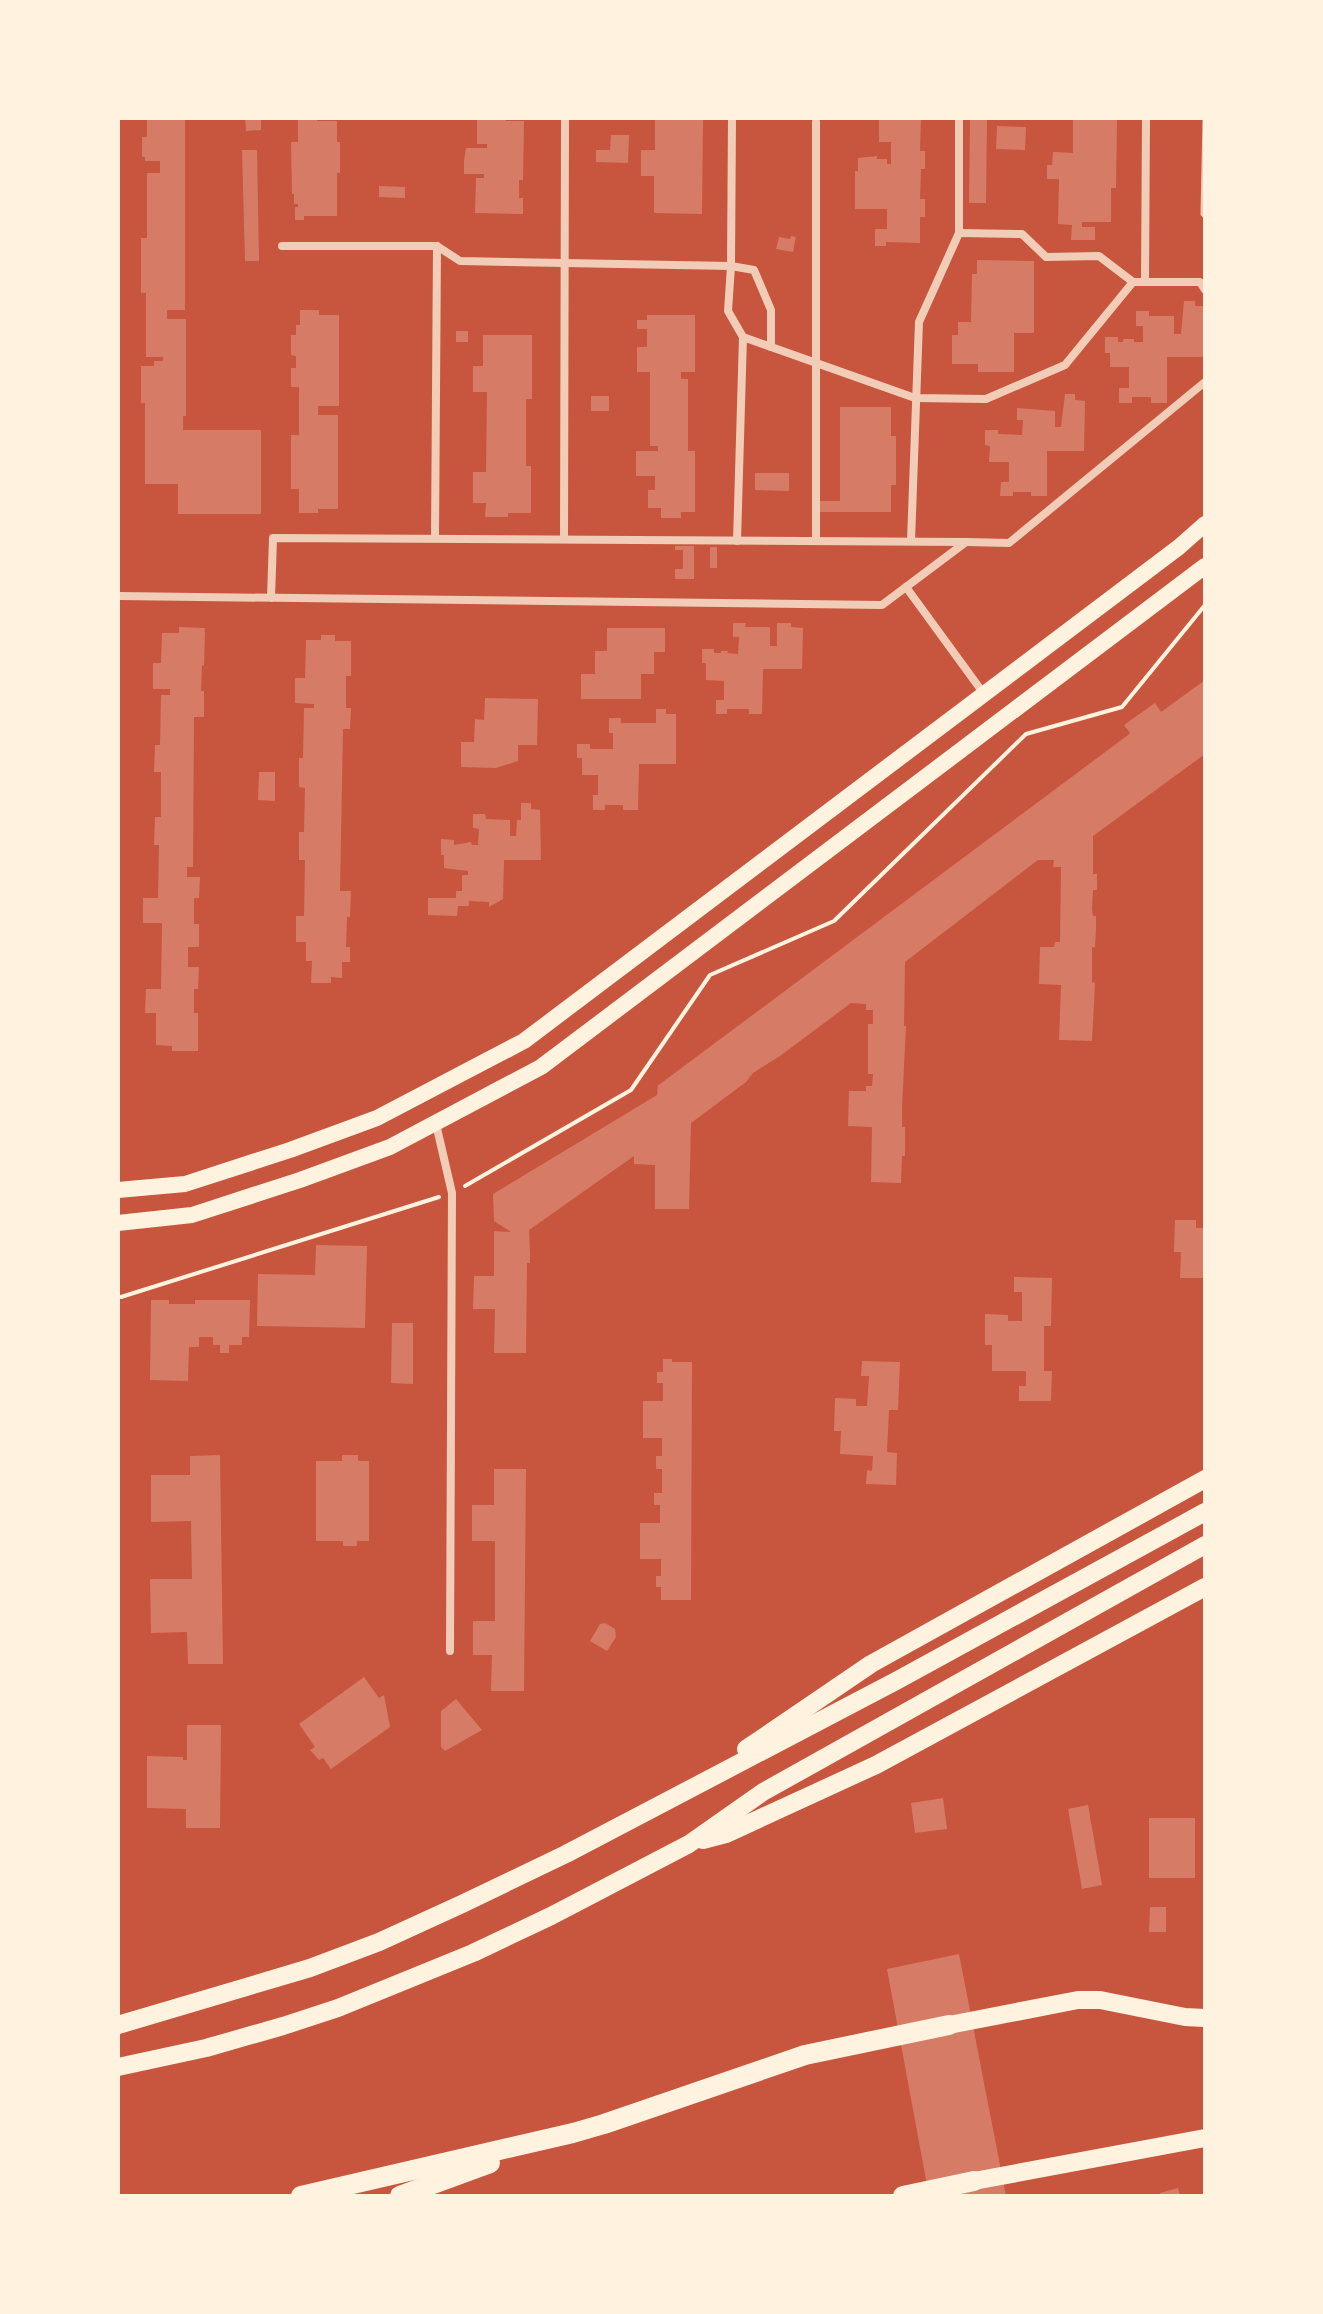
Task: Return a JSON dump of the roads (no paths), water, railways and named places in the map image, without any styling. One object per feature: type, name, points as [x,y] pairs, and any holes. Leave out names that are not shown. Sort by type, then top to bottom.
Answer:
[{"type":"highway","points":[[674,1798],[871,1664],[1205,1479]]},
{"type":"highway","points":[[118,2025],[310,1968],[379,1942],[566,1854],[896,1681],[1205,1512]]},
{"type":"highway","points":[[118,2067],[206,2048],[338,2008],[473,1953],[551,1916],[689,1844],[763,1792],[1205,1545]]},
{"type":"highway","points":[[689,1844],[726,1834],[876,1765],[1205,1587]]},
{"type":"highway","points":[[301,2196],[573,2133],[805,2055],[949,2025],[1078,2000],[1100,2000],[1205,2018]]},
{"type":"highway","points":[[400,2196],[573,2133]]},
{"type":"highway","points":[[903,2196],[1205,2138]]},
{"type":"main road","points":[[118,1190],[185,1184],[319,1140],[377,1118],[524,1041],[1179,547],[1205,524]]},
{"type":"main road","points":[[118,1223],[192,1215],[390,1147],[541,1067],[1205,566]]},
{"type":"street","points":[[564,539],[565,118]]},
{"type":"street","points":[[732,118],[728,311],[743,337],[737,541]]},
{"type":"street","points":[[911,541],[919,322],[959,233],[959,118]]},
{"type":"street","points":[[1145,282],[1146,118]]},
{"type":"street","points":[[816,122],[816,541]]},
{"type":"street","points":[[959,233],[1022,234],[1046,257],[1099,256],[1133,282],[1200,282],[1205,290]]},
{"type":"street","points":[[282,246],[437,246],[460,261],[731,266],[754,270],[771,310],[771,347]]},
{"type":"street","points":[[435,538],[437,246]]},
{"type":"street","points":[[743,337],[915,398],[986,399],[1065,365],[1133,282]]},
{"type":"street","points":[[271,598],[273,538],[1009,543],[1205,382]]},
{"type":"street","points":[[118,596],[882,605],[966,542]]},
{"type":"street","points":[[906,587],[984,694]]},
{"type":"street","points":[[435,1123],[452,1193],[450,1651]]},
{"type":"lane","points":[[1205,118],[1205,216]]}]
